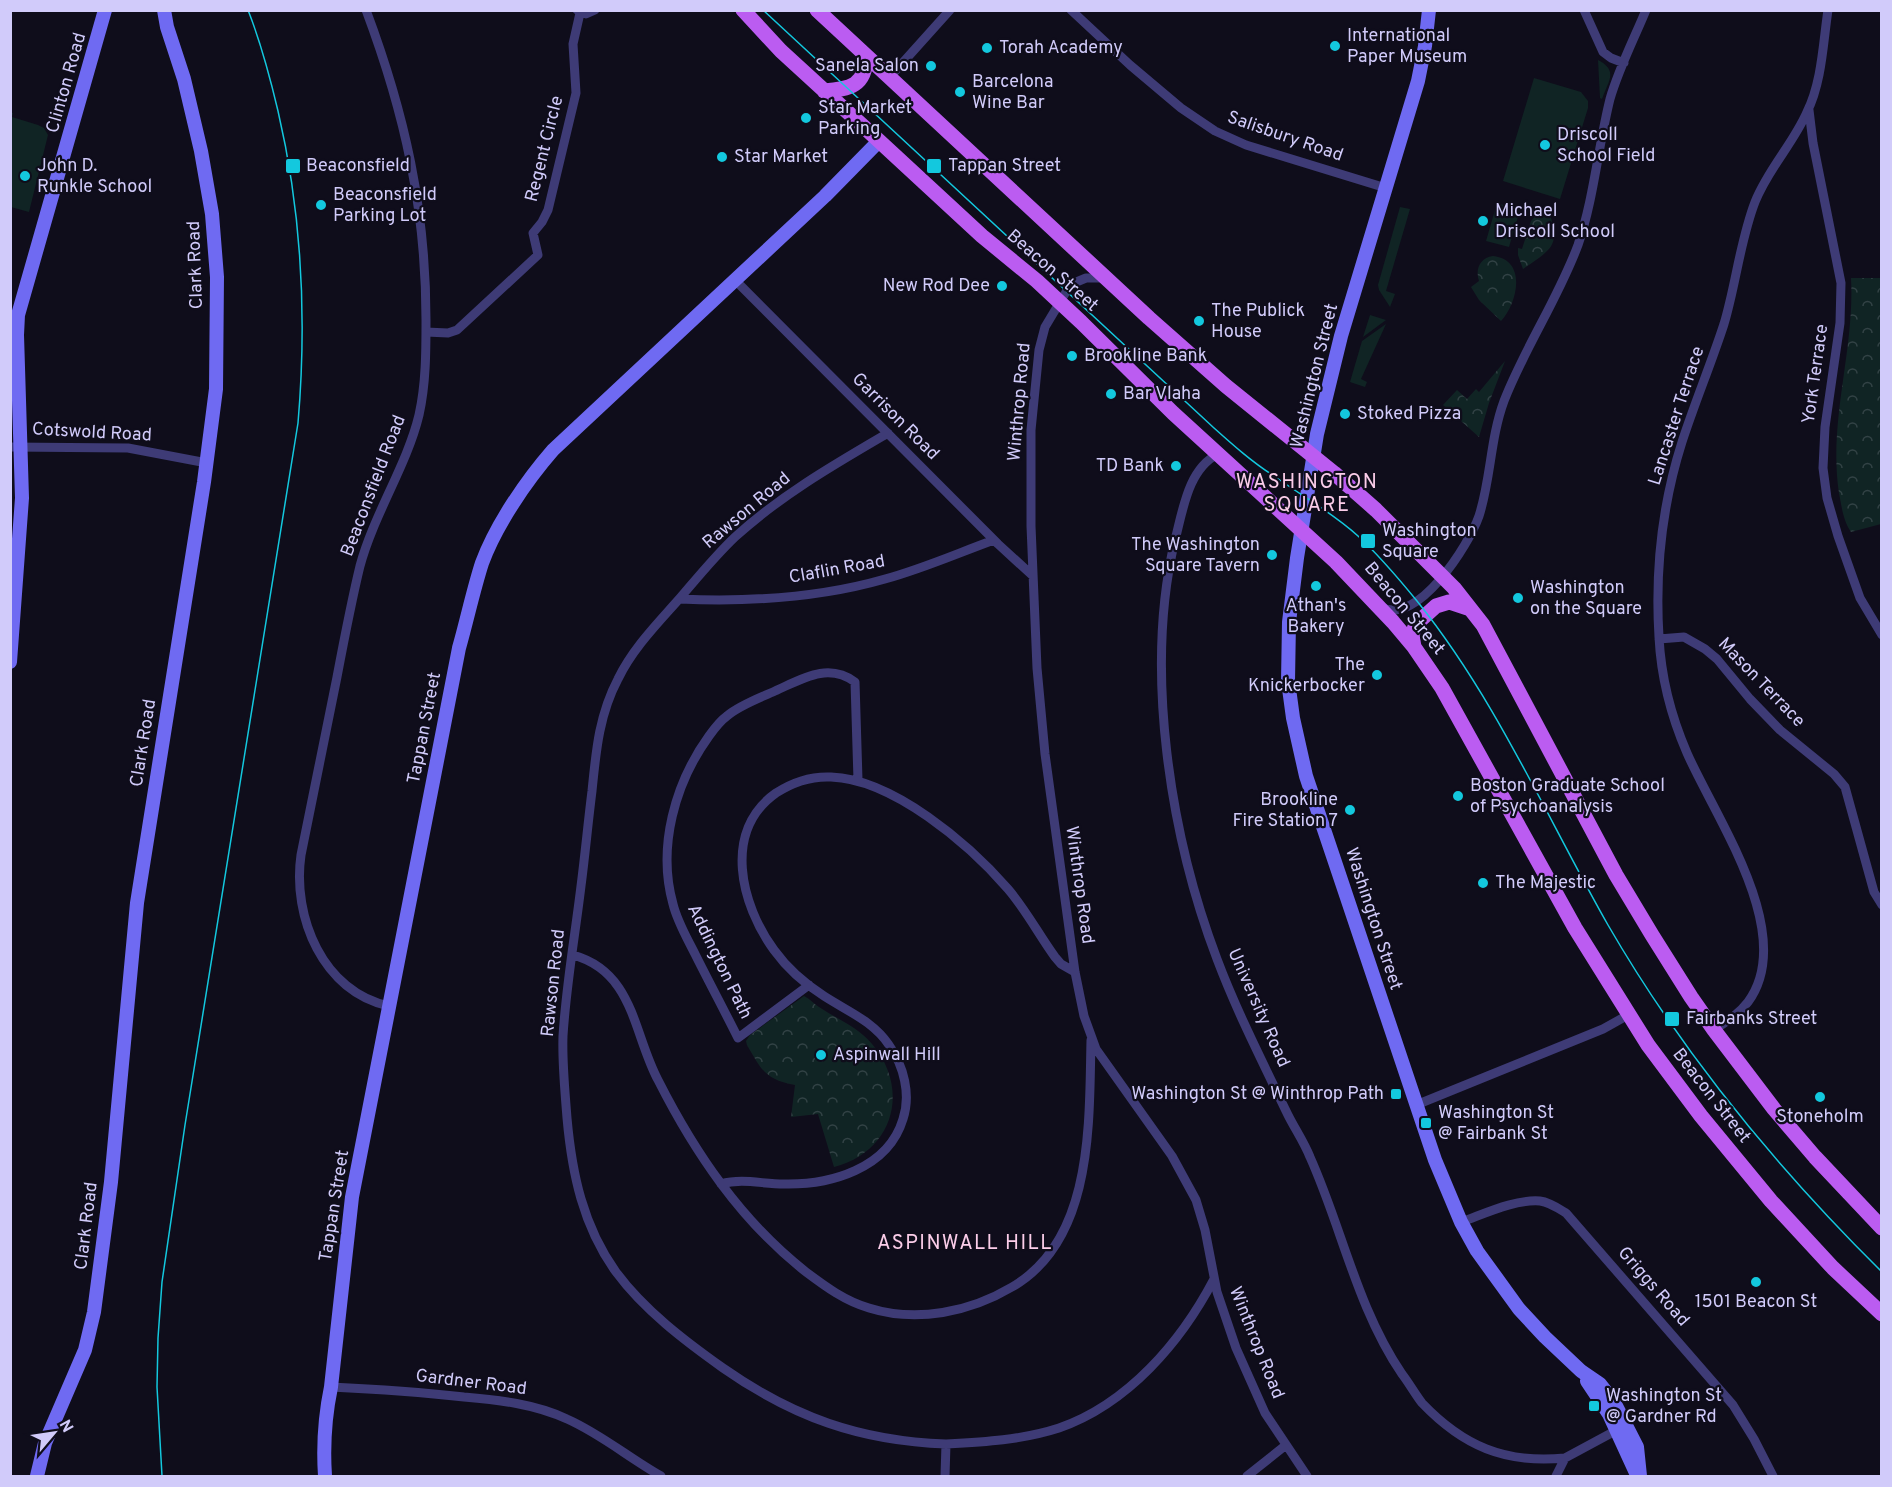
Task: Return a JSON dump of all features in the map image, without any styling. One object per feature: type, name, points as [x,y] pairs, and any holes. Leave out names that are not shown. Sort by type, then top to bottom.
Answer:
[{"type":"main road","name":"Beacon Street","points":[[743,10],[781,51],[982,236],[1037,281],[1218,454],[1336,562],[1379,606],[1414,647],[1447,696],[1575,928],[1628,1015],[1680,1088],[1743,1168],[1802,1235],[1881,1314]]},
{"type":"main road","name":"Beacon Street","points":[[817,10],[1106,279],[1226,386],[1376,510],[1473,610],[1641,918],[1714,1030],[1794,1132],[1881,1227]]},
{"type":"main road","points":[[824,91],[847,88],[857,82],[865,70],[866,56]]},
{"type":"main road","points":[[1414,647],[1412,635],[1416,624],[1436,606],[1449,602],[1473,610]]},
{"type":"street","name":"Clinton Road","points":[[10,662],[21,528],[16,447],[17,335],[15,311],[105,10]]},
{"type":"street","name":"Clark Road","points":[[37,1476],[45,1443],[85,1350],[94,1312],[111,1182],[137,903],[207,463],[216,389],[217,277],[213,214],[184,79],[167,27],[165,10]]},
{"type":"street","name":"Beaconsfield Road","points":[[366,10],[383,56],[402,121],[417,191],[424,257],[426,332],[423,393],[419,415],[378,514],[358,573],[299,871],[301,908],[310,934],[321,955],[334,974],[353,991],[372,1002],[389,1006]]},
{"type":"street","name":"Regent Circle","points":[[426,332],[448,333],[458,330],[538,255],[533,233],[547,212],[574,100],[576,81],[573,42],[578,12],[586,14],[595,10]]},
{"type":"street","points":[[889,78],[950,10]]},
{"type":"street","name":"Salisbury Road","points":[[1071,10],[1130,65],[1181,108],[1215,131],[1246,145],[1386,188]]},
{"type":"street","name":"Washington Street","points":[[1429,10],[1421,69],[1333,366],[1314,458],[1301,531],[1287,642],[1288,681],[1296,737],[1309,785],[1416,1106],[1435,1160],[1461,1222],[1477,1251],[1512,1300],[1545,1337],[1581,1371],[1600,1384],[1616,1406],[1636,1447],[1639,1476]]},
{"type":"street","points":[[1584,10],[1603,52],[1624,63]]},
{"type":"street","points":[[1379,606],[1398,611],[1411,607],[1422,598],[1464,547],[1475,526],[1481,509],[1492,445],[1503,405],[1520,365],[1563,281],[1578,243],[1591,197],[1610,102],[1646,10]]},
{"type":"street","name":"Lancaster Terrace","points":[[1714,1030],[1742,1009],[1753,994],[1762,965],[1763,939],[1743,866],[1688,755],[1676,723],[1663,674],[1659,639],[1657,588],[1659,562],[1666,509],[1677,460],[1724,323],[1755,202],[1772,168],[1809,110],[1818,73],[1828,10]]},
{"type":"street","name":"York Terrace","points":[[1809,110],[1813,143],[1841,283],[1840,323],[1825,427],[1823,468],[1827,498],[1860,598],[1881,635]]},
{"type":"street","name":"Tappan Street","points":[[326,1476],[324,1458],[326,1412],[331,1387],[352,1197],[459,648],[483,563],[494,538],[520,494],[553,450],[825,196],[879,141]]},
{"type":"street","name":"Winthrop Road","points":[[1106,279],[1089,278],[1078,281],[1070,288],[1041,339],[1036,368],[1031,439],[1037,668],[1045,754],[1075,972],[1091,1038],[1110,1072],[1157,1134],[1185,1176],[1201,1213],[1214,1279],[1226,1322],[1265,1413],[1307,1476]]},
{"type":"street","name":"Garrison Road","points":[[735,280],[994,540],[1033,576]]},
{"type":"street","name":"Rawson Road","points":[[888,433],[806,483],[748,526],[718,554],[651,630],[626,664],[611,693],[601,720],[596,745],[563,1035],[565,1095],[570,1145],[578,1192],[588,1221],[619,1276],[647,1306],[694,1347],[744,1382],[781,1403],[819,1420],[870,1436],[946,1444],[1001,1440],[1039,1433],[1065,1425],[1108,1403],[1133,1384],[1158,1358],[1191,1316],[1214,1279]]},
{"type":"street","name":"Cotswold Road","points":[[16,447],[128,448],[207,463]]},
{"type":"street","name":"University Road","points":[[1218,454],[1202,464],[1193,480],[1172,554],[1163,618],[1163,682],[1169,775],[1190,871],[1217,958],[1259,1055],[1310,1157],[1361,1294],[1394,1363],[1420,1400],[1446,1426],[1469,1442],[1504,1456],[1565,1458]]},
{"type":"street","name":"Claflin Road","points":[[680,599],[748,599],[856,586],[914,570],[994,540]]},
{"type":"street","name":"Mason Terrace","points":[[1659,639],[1684,637],[1705,649],[1717,659],[1750,699],[1780,730],[1834,774],[1845,787],[1874,892],[1881,905]]},
{"type":"street","name":"Addington Path","points":[[808,985],[738,1038],[688,940],[673,905],[667,871],[672,814],[681,786],[693,761],[716,728],[729,714],[820,672],[837,672],[855,682],[858,780]]},
{"type":"street","points":[[721,1184],[736,1181],[802,1184],[844,1176],[880,1155],[900,1129],[905,1114],[906,1094],[903,1073],[893,1051],[872,1025],[808,985],[778,956],[752,912],[744,888],[741,867],[745,840],[749,827],[760,808],[772,796],[789,785],[819,777],[858,780],[882,789],[899,799],[961,843],[1008,890],[1061,964],[1075,972]]},
{"type":"street","points":[[573,955],[603,970],[620,987],[632,1012],[657,1079],[689,1137],[721,1184],[773,1244],[817,1281],[844,1298],[867,1308],[906,1314],[950,1311],[979,1305],[1016,1285],[1040,1266],[1056,1246],[1071,1216],[1081,1176],[1090,1094],[1091,1038]]},
{"type":"street","points":[[1416,1106],[1594,1033],[1628,1015]]},
{"type":"street","name":"Griggs Road","points":[[1461,1222],[1509,1205],[1540,1201],[1553,1205],[1566,1213],[1733,1405],[1773,1476]]},
{"type":"street","name":"Washington Street","points":[[1581,1371],[1617,1430],[1639,1476]]},
{"type":"street","name":"Gardner Road","points":[[331,1387],[420,1392],[497,1400],[542,1410],[591,1431],[661,1476]]},
{"type":"street","points":[[1556,1476],[1565,1458],[1617,1430]]},
{"type":"street","points":[[945,1476],[946,1444]]},
{"type":"street","points":[[1247,1476],[1286,1445]]},
{"type":"green space","points":[[1598,60],[1610,72],[1609,82],[1602,99],[1600,98]]},
{"type":"green space","name":"Driscoll School Field","points":[[1534,78],[1581,92],[1588,101],[1588,108],[1560,199],[1503,181]]},
{"type":"green space","points":[[11,113],[13,113],[12,117],[44,128],[48,135],[29,212],[11,207]]},
{"type":"green space","points":[[1497,203],[1520,210],[1509,247],[1486,241]]},
{"type":"green space","points":[[1547,206],[1554,229],[1552,244],[1548,250],[1523,269],[1518,248],[1522,249],[1531,221],[1539,212],[1538,209]]},
{"type":"green space","points":[[1400,207],[1410,209],[1386,291],[1395,294],[1390,307],[1378,285]]},
{"type":"green space","points":[[1493,256],[1504,259],[1511,265],[1515,274],[1515,294],[1501,321],[1479,300],[1471,287],[1479,281],[1478,268],[1482,262]]},
{"type":"green space","points":[[1851,278],[1882,278],[1881,524],[1851,532],[1846,523],[1839,493],[1837,439],[1849,332]]},
{"type":"green space","points":[[1370,315],[1386,320],[1363,337]]},
{"type":"green space","points":[[1386,324],[1361,379],[1367,382],[1365,387],[1350,382],[1362,341]]},
{"type":"green space","points":[[1505,361],[1479,437],[1443,405],[1457,390],[1467,399],[1476,389],[1479,392]]},
{"type":"green space","points":[[804,996],[866,1038],[884,1062],[891,1081],[893,1099],[890,1117],[882,1134],[870,1148],[854,1159],[834,1167],[818,1114],[791,1117],[795,1085],[777,1080],[765,1072],[756,1061],[746,1041],[750,1035]]},
{"type":"tram line","points":[[162,1476],[157,1387],[162,1282],[185,1125],[298,423],[301,384],[302,305],[293,188],[275,98],[248,10]]},
{"type":"tram line","points":[[763,10],[1221,434],[1258,465],[1328,512],[1366,544],[1389,568],[1445,639],[1496,718],[1608,925],[1667,1019],[1733,1108],[1805,1192],[1882,1272]]},
{"type":"place","name":"International Paper Museum","points":[[1335,46]]},
{"type":"place","name":"Torah Academy","points":[[987,48]]},
{"type":"place","name":"Sanela Salon","points":[[931,66]]},
{"type":"place","name":"Barcelona Wine Bar","points":[[960,92]]},
{"type":"place","name":"Star Market Parking","points":[[806,118]]},
{"type":"place","name":"Driscoll School Field","points":[[1545,145]]},
{"type":"place","name":"Star Market","points":[[722,157]]},
{"type":"place","name":"Beaconsfield","points":[[293,166]]},
{"type":"place","name":"Tappan Street","points":[[934,166]]},
{"type":"place","name":"John D. Runkle School","points":[[25,176]]},
{"type":"place","name":"Beaconsfield Parking Lot","points":[[321,205]]},
{"type":"place","name":"Michael Driscoll School","points":[[1483,221]]},
{"type":"place","name":"New Rod Dee","points":[[1002,286]]},
{"type":"place","name":"The Publick House","points":[[1199,321]]},
{"type":"place","name":"Brookline Bank","points":[[1072,356]]},
{"type":"place","name":"Bar Vlaha","points":[[1111,394]]},
{"type":"place","name":"Stoked Pizza","points":[[1345,414]]},
{"type":"place","name":"TD Bank","points":[[1176,466]]},
{"type":"place","name":"Washington Square","points":[[1368,541]]},
{"type":"place","name":"The Washington Square Tavern","points":[[1272,555]]},
{"type":"place","name":"Athan's Bakery","points":[[1316,586]]},
{"type":"place","name":"Washington on the Square","points":[[1518,598]]},
{"type":"place","name":"The Knickerbocker","points":[[1377,675]]},
{"type":"place","name":"Boston Graduate School of Psychoanalysis","points":[[1458,796]]},
{"type":"place","name":"Brookline Fire Station 7","points":[[1350,810]]},
{"type":"place","name":"The Majestic","points":[[1483,883]]},
{"type":"place","name":"Fairbanks Street","points":[[1672,1019]]},
{"type":"place","name":"Aspinwall Hill","points":[[821,1055]]},
{"type":"place","name":"Washington St @ Winthrop Path","points":[[1396,1094]]},
{"type":"place","name":"Stoneholm","points":[[1820,1097]]},
{"type":"place","name":"Washington St @ Fairbank St","points":[[1426,1123]]},
{"type":"place","name":"1501 Beacon St","points":[[1756,1282]]},
{"type":"place","name":"Washington St @ Gardner Rd","points":[[1594,1406]]},
{"type":"district","name":"WASHINGTON SQUARE","points":[[1307,494]]},
{"type":"district","name":"ASPINWALL HILL","points":[[965,1244]]}]
